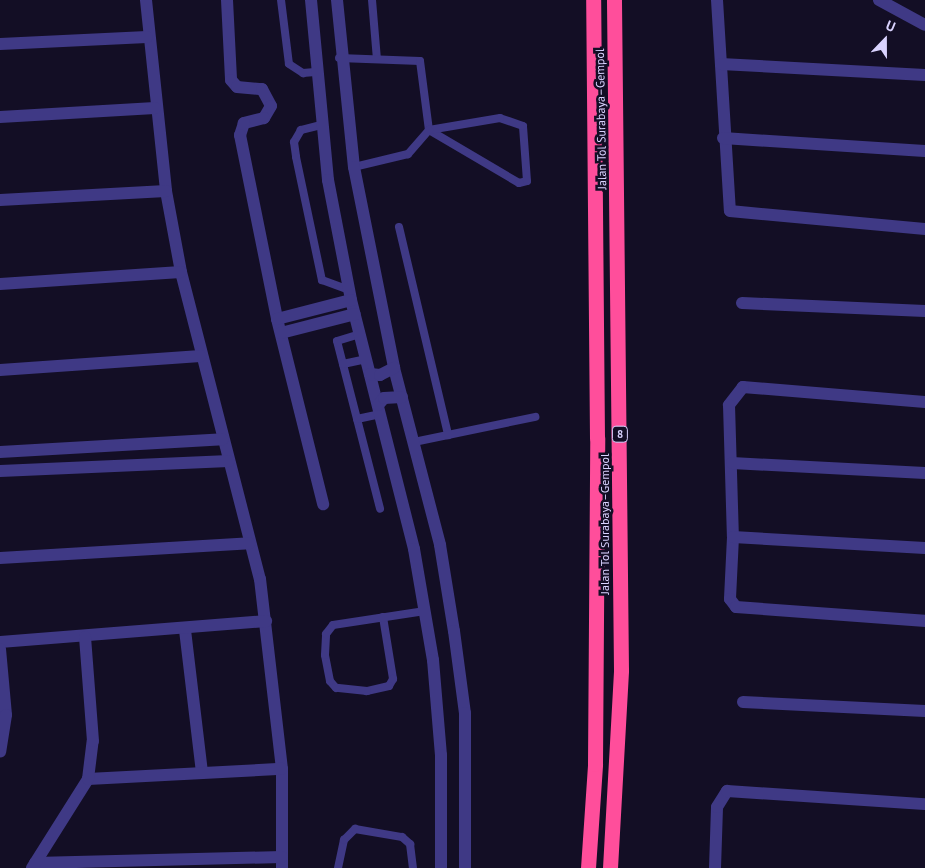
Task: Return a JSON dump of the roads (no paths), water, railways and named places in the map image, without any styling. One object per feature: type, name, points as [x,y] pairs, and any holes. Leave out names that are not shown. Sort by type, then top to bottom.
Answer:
[{"type":"highway","name":"Jalan Tol Surabaya–Gempol","points":[[588,868],[595,764],[598,438],[593,0]]},
{"type":"highway","name":"Jalan Tol Surabaya–Gempol","points":[[610,868],[621,670],[614,0]]},
{"type":"street","points":[[33,866],[282,863],[282,769],[266,621],[250,543],[201,356],[166,191],[147,37],[146,4],[134,0]]},
{"type":"street","points":[[227,0],[231,80],[237,87],[262,89],[271,106],[264,118],[244,123],[240,135],[280,334],[323,504]]},
{"type":"street","points":[[311,0],[315,72],[321,125],[350,295],[379,409],[425,611],[441,755],[441,868]]},
{"type":"street","points":[[337,0],[339,58],[354,167],[394,368],[440,545],[465,714],[465,868]]},
{"type":"street","points":[[717,0],[726,199],[733,213],[925,228]]},
{"type":"street","points":[[879,0],[925,25]]},
{"type":"street","points":[[0,44],[147,37]]},
{"type":"street","points":[[721,64],[925,75]]},
{"type":"street","points":[[0,117],[155,108]]},
{"type":"street","points":[[723,138],[925,151]]},
{"type":"street","points":[[0,200],[166,191]]},
{"type":"street","points":[[0,284],[182,272]]},
{"type":"street","points":[[277,319],[350,295]]},
{"type":"street","points":[[742,302],[925,311]]},
{"type":"street","points":[[280,334],[355,314]]},
{"type":"street","points":[[0,370],[201,356]]},
{"type":"street","points":[[370,374],[380,375],[394,368]]},
{"type":"street","points":[[925,402],[743,387],[729,405],[733,537],[730,599],[745,611],[925,621]]},
{"type":"street","points":[[379,409],[384,398],[402,397]]},
{"type":"street","points":[[0,452],[223,439]]},
{"type":"street","points":[[0,471],[228,461]]},
{"type":"street","points":[[732,463],[925,473]]},
{"type":"street","points":[[733,537],[925,548]]},
{"type":"street","points":[[0,558],[250,543]]},
{"type":"street","points":[[0,642],[185,630],[266,621]]},
{"type":"street","points":[[185,630],[202,773]]},
{"type":"street","points":[[33,866],[88,779],[93,741],[85,637]]},
{"type":"street","points":[[0,649],[6,714],[0,752]]},
{"type":"street","points":[[743,702],[925,711]]},
{"type":"street","points":[[88,779],[282,769]]},
{"type":"street","points":[[715,868],[717,807],[727,791],[925,804]]},
{"type":"lane","points":[[281,0],[289,64],[302,73],[315,72]]},
{"type":"lane","points":[[372,0],[377,59]]},
{"type":"lane","points":[[339,58],[423,63],[429,130]]},
{"type":"lane","points":[[354,167],[408,154],[429,130],[500,118],[516,120],[523,126],[526,181],[519,183],[429,130]]},
{"type":"lane","points":[[321,125],[300,130],[294,142],[296,157],[322,280],[350,295]]},
{"type":"lane","points":[[399,227],[448,435]]},
{"type":"lane","points":[[360,334],[337,341],[380,509]]},
{"type":"lane","points":[[343,364],[366,359]]},
{"type":"lane","points":[[357,420],[379,409]]},
{"type":"lane","points":[[414,442],[535,417]]},
{"type":"lane","points":[[383,618],[393,679],[389,686],[366,691],[336,688],[330,681],[325,655],[326,634],[333,625],[425,611]]},
{"type":"lane","points":[[338,868],[344,840],[355,829],[402,837],[410,844],[413,868]]}]
